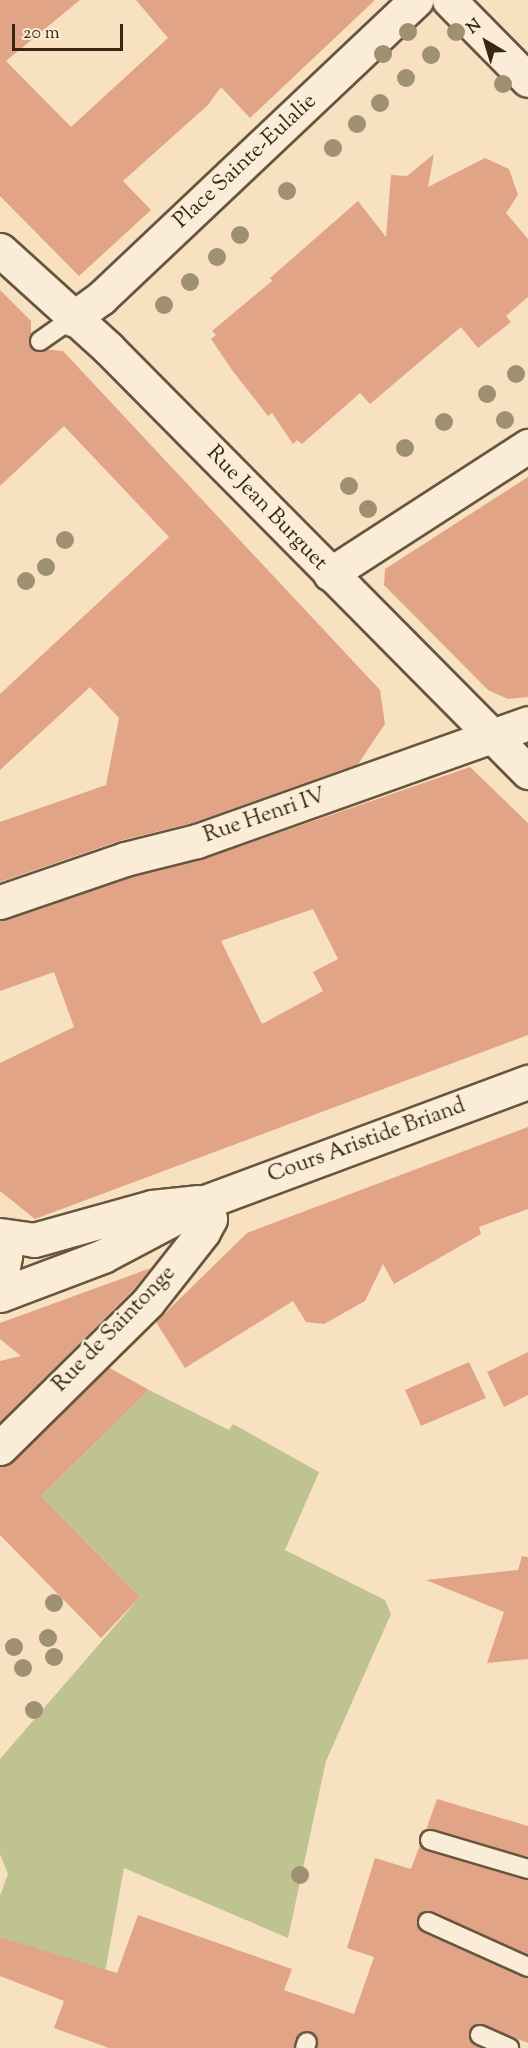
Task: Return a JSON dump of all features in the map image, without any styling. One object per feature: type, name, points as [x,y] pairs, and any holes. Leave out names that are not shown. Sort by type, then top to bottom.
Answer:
[{"type":"street","name":"Place Sainte-Eulalie","points":[[72,319],[101,298],[416,0]]},
{"type":"street","points":[[449,0],[528,80]]},
{"type":"street","name":"Rue Jean Burguet","points":[[0,250],[72,319],[124,364],[528,772]]},
{"type":"street","points":[[330,574],[528,446]]},
{"type":"street","name":"Rue Henri IV","points":[[0,902],[125,859],[196,842],[528,723]]},
{"type":"street","name":"Cours Aristide Briand","points":[[0,1294],[103,1256],[205,1202],[528,1082]]},
{"type":"street","name":"Cours Aristide Briand","points":[[0,1235],[34,1240],[152,1207],[205,1202]]},
{"type":"street","name":"Rue de Saintonge","points":[[0,1448],[148,1302],[203,1232],[210,1219],[205,1202]]},
{"type":"street","points":[[0,1242],[5,1256],[0,1285]]},
{"type":"lane","points":[[40,342],[72,319]]},
{"type":"lane","points":[[430,1840],[528,1869]]},
{"type":"lane","points":[[428,1922],[528,1967]]},
{"type":"lane","points":[[480,2035],[509,2048]]},
{"type":"green space","points":[[149,1390],[229,1430],[233,1424],[319,1472],[285,1550],[385,1600],[391,1614],[326,1761],[288,1938],[124,1868],[105,1972],[0,1937],[0,1896],[8,1874],[0,1854],[0,1759],[140,1597],[41,1496]]},
{"type":"building","points":[[0,0],[80,0],[6,61],[71,127],[168,38],[136,0],[375,0],[250,118],[221,87],[208,105],[123,181],[151,210],[79,276],[0,196]]},
{"type":"building","points":[[434,154],[428,187],[485,158],[509,169],[518,195],[506,213],[528,239],[528,297],[506,316],[511,322],[478,348],[461,327],[370,404],[360,393],[302,444],[297,440],[293,444],[272,413],[268,416],[232,370],[211,339],[216,335],[212,331],[272,281],[270,278],[358,201],[386,237],[391,175],[407,176]]},
{"type":"building","points":[[0,290],[31,321],[31,348],[63,351],[380,690],[385,724],[358,764],[192,823],[119,841],[0,882],[0,822],[106,785],[119,718],[90,687],[0,770],[0,694],[169,537],[64,426],[0,486]]},
{"type":"building","points":[[528,477],[528,697],[508,699],[488,690],[384,585],[385,569]]},
{"type":"building","points":[[470,767],[528,823],[528,1035],[35,1219],[0,1191],[0,1063],[74,1027],[54,972],[0,991],[0,920],[130,877],[203,859]],"holes":[[[313,909],[338,959],[313,972],[323,991],[262,1024],[221,941]]]},
{"type":"building","points":[[528,1127],[528,1209],[479,1227],[481,1234],[394,1284],[383,1264],[365,1301],[324,1324],[306,1322],[293,1301],[185,1368],[156,1322],[247,1233]]},
{"type":"building","points":[[151,1268],[134,1289],[0,1422],[0,1361],[21,1356],[0,1339],[0,1323]]},
{"type":"building","points":[[528,1352],[528,1395],[504,1407],[487,1372]]},
{"type":"building","points":[[469,1362],[486,1398],[421,1426],[405,1390]]},
{"type":"building","points":[[108,1367],[149,1390],[41,1496],[140,1597],[101,1638],[0,1535],[0,1466],[13,1461]]},
{"type":"building","points":[[522,1556],[528,1557],[528,1659],[487,1663],[504,1612],[426,1580],[518,1570]]},
{"type":"building","points":[[437,1799],[528,1826],[528,1857],[426,1830]]},
{"type":"building","points":[[420,1845],[427,1851],[528,1880],[528,1955],[432,1912],[422,1913],[417,1923],[423,1932],[528,1978],[528,2043],[479,2024],[469,2036],[480,2048],[317,2048],[316,2035],[305,2031],[294,2048],[109,2048],[54,2028],[64,2001],[0,1976],[0,1937],[117,1973],[138,1915],[292,1969],[284,1990],[354,2014],[374,1957],[347,1948],[375,1858],[411,1869]]}]
